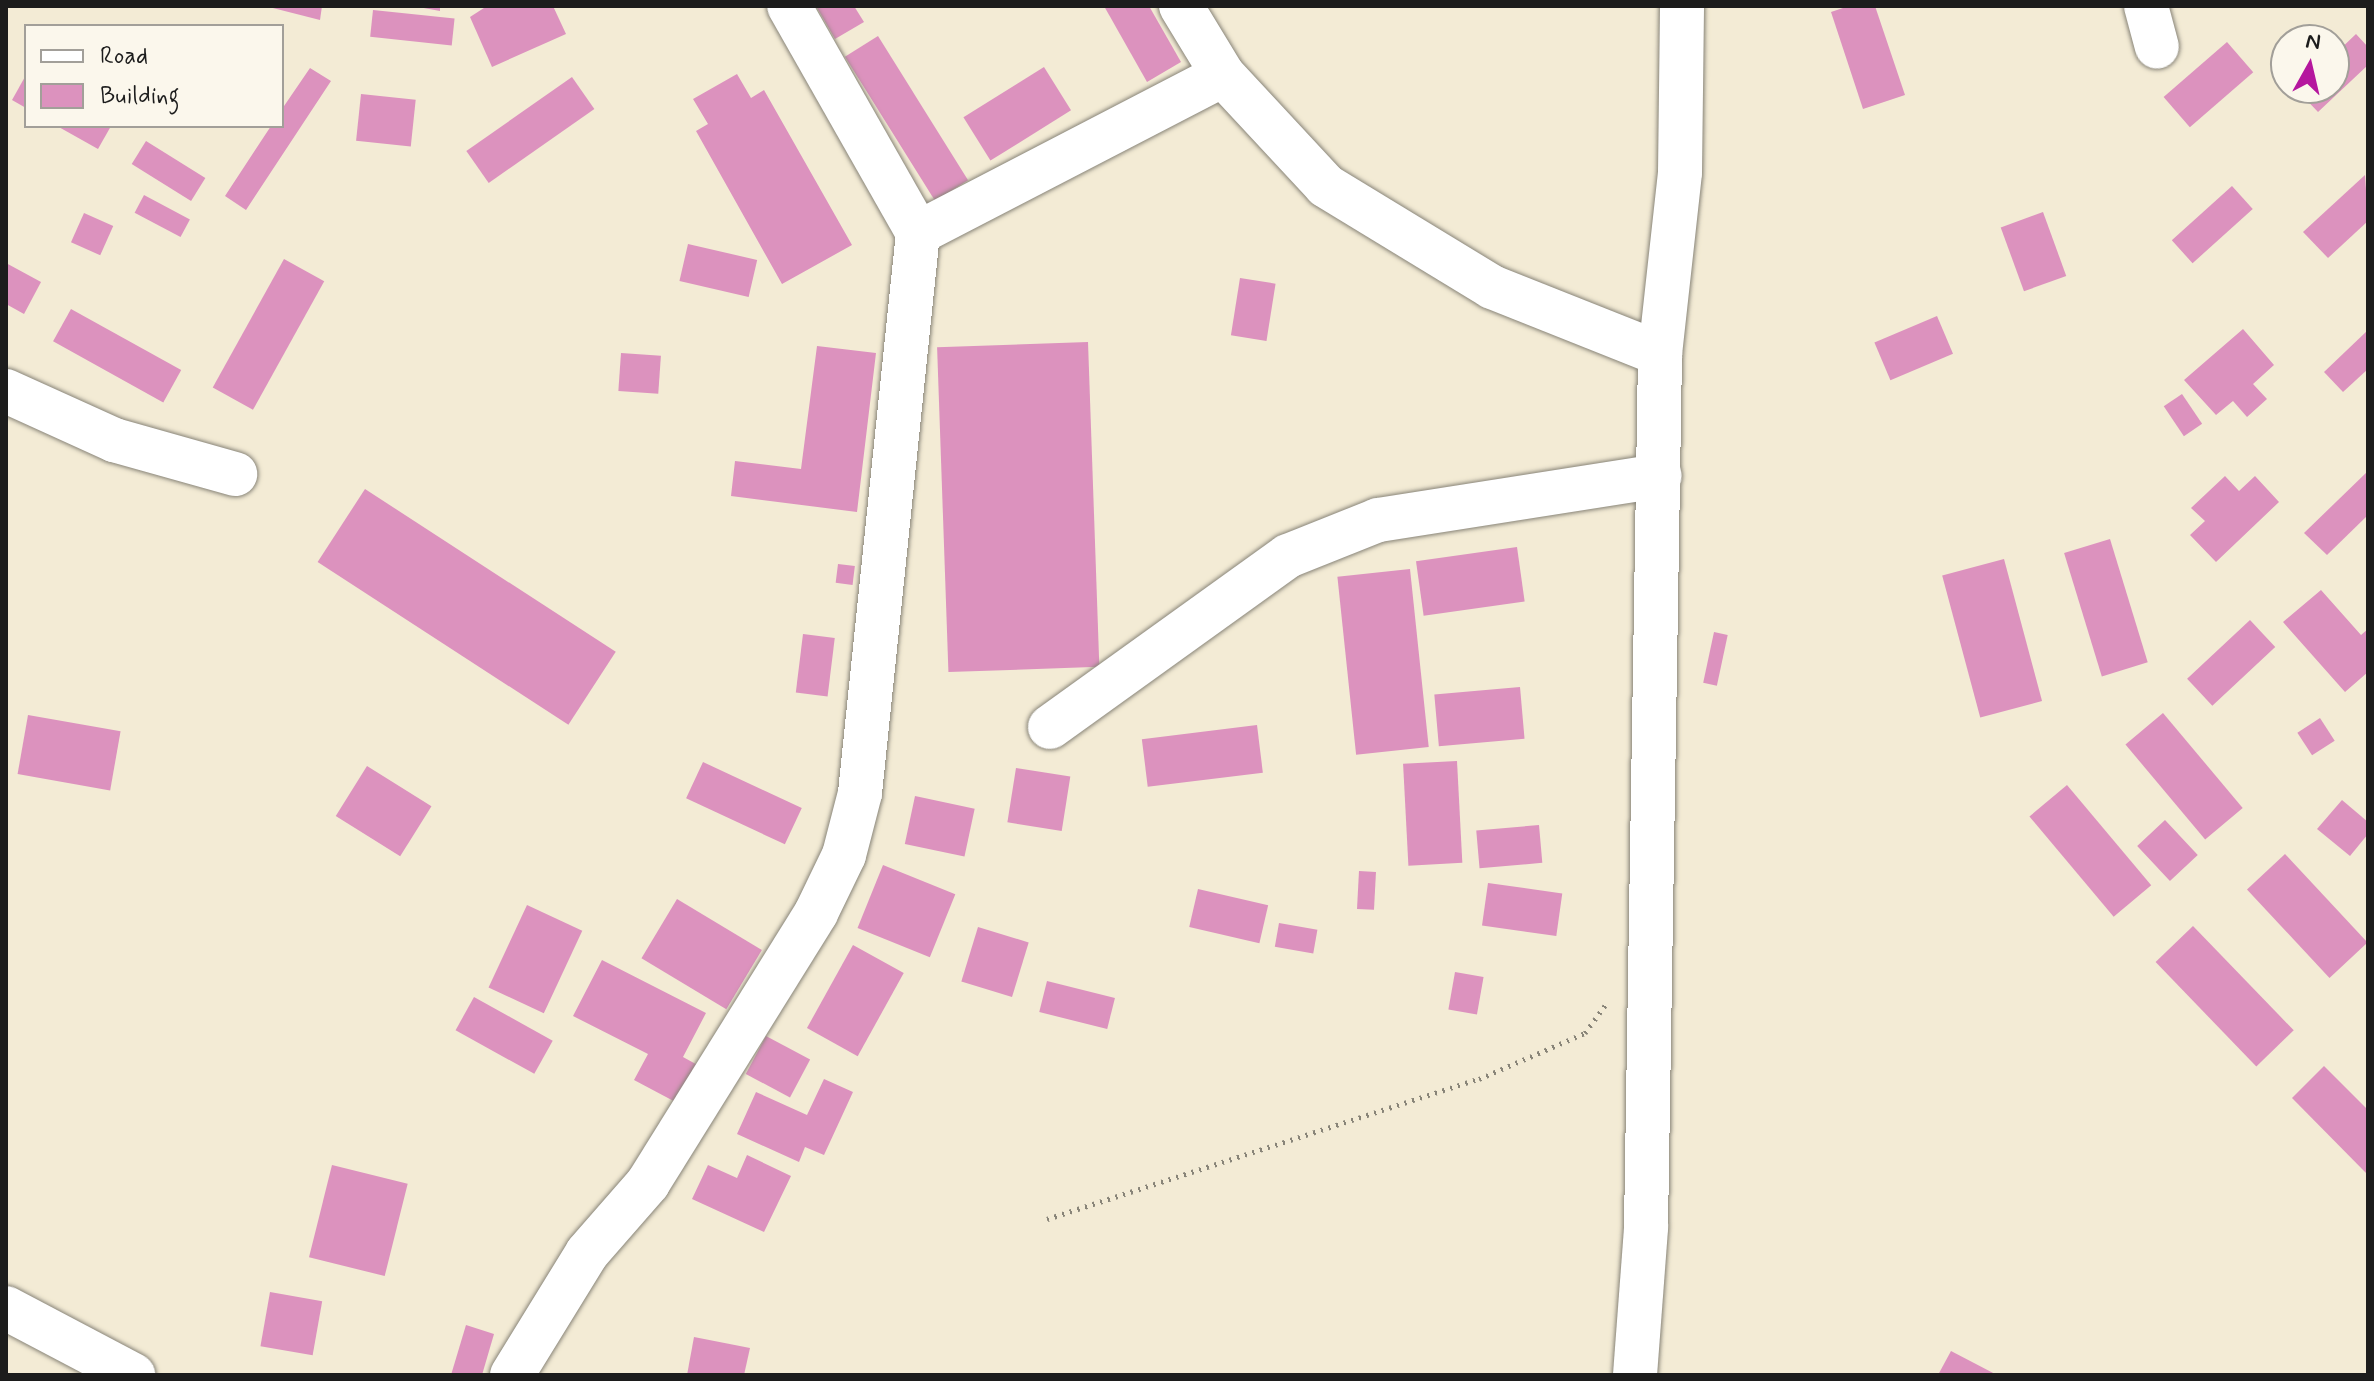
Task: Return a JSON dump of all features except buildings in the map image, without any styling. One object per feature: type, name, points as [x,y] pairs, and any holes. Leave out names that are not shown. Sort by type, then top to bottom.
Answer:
[{"type":"street","points":[[512,1375],[587,1253],[648,1183],[844,855],[860,793],[918,233],[789,6]]},
{"type":"street","points":[[1181,6],[1223,75],[1326,186],[1492,287],[1660,354]]},
{"type":"street","points":[[1635,1375],[1646,1227],[1660,354],[1680,172],[1682,6]]},
{"type":"street","points":[[2146,6],[2157,47]]},
{"type":"street","points":[[918,233],[1223,75]]},
{"type":"street","points":[[6,391],[114,440],[235,474]]},
{"type":"street","points":[[1050,727],[1288,556],[1378,520],[1660,476]]},
{"type":"street","points":[[6,1308],[133,1375]]},
{"type":"path","points":[[1047,1219],[1479,1079],[1585,1033],[1613,995]]}]
